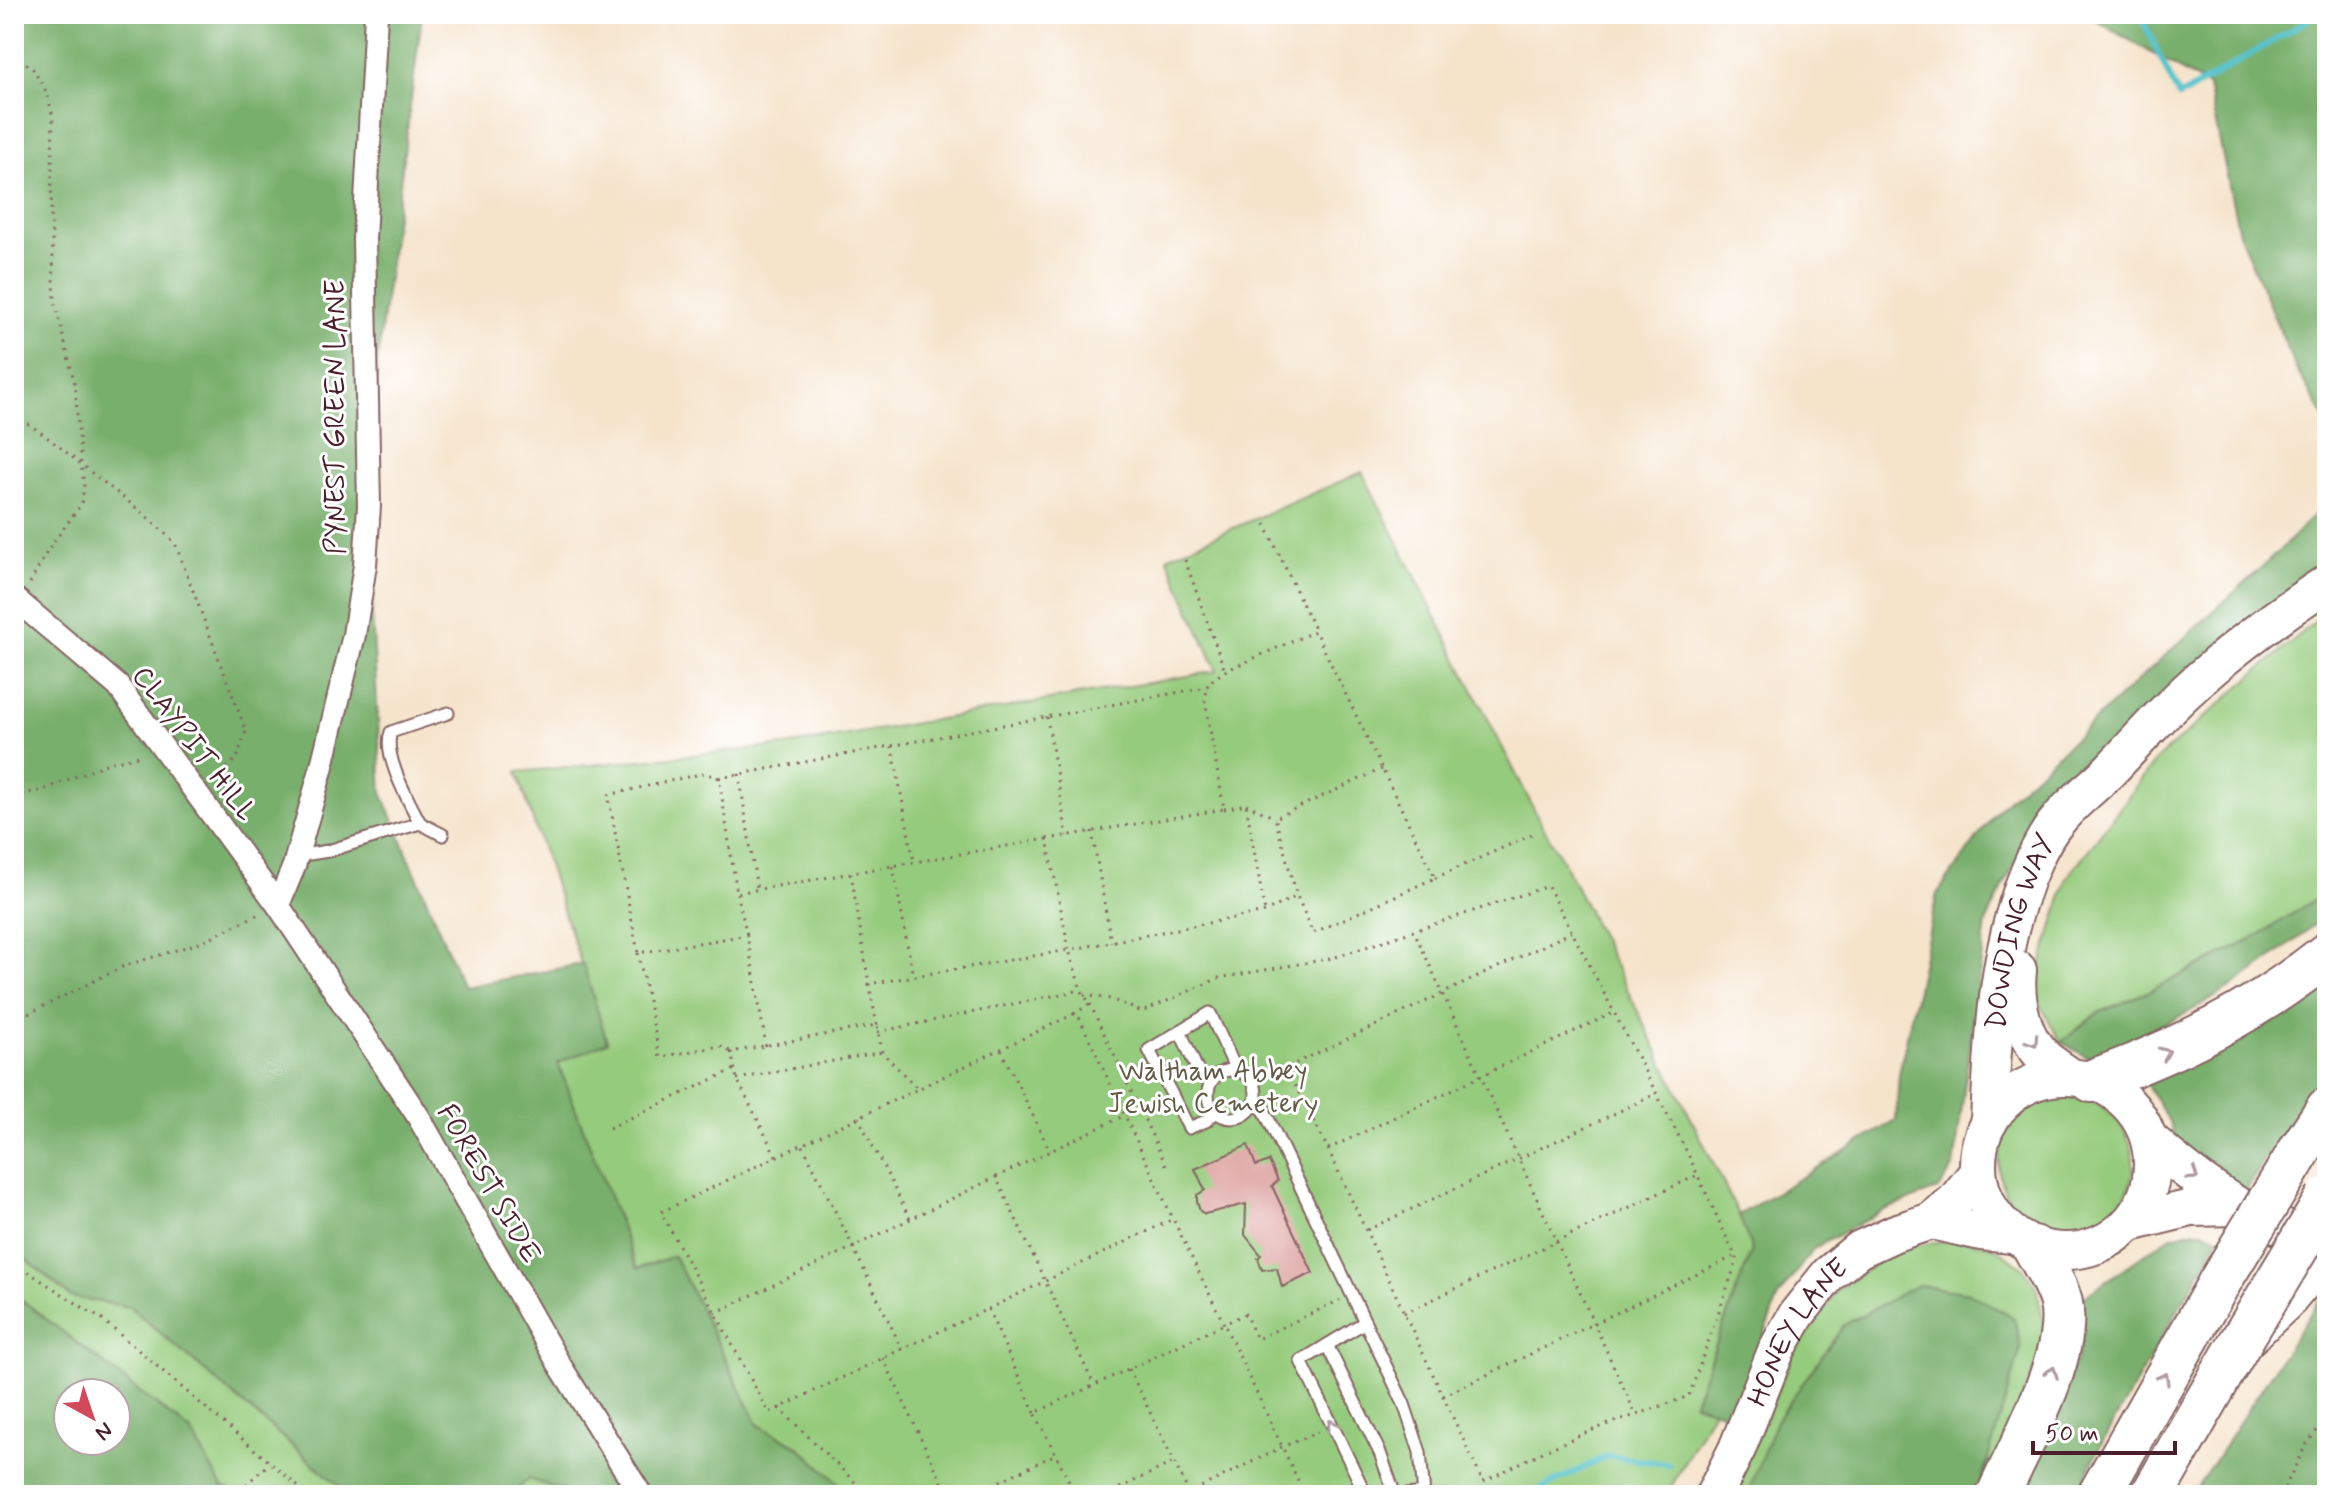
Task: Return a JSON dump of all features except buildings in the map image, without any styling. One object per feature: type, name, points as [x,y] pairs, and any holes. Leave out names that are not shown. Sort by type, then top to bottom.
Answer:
[{"type":"highway","points":[[2082,1079],[2175,1049],[2215,1029],[2327,954]]},
{"type":"highway","points":[[2099,1495],[2219,1283],[2327,1109]]},
{"type":"highway","points":[[2152,1495],[2327,1198]]},
{"type":"highway","points":[[1998,1495],[2050,1380],[2062,1338],[2062,1312],[2056,1287],[2024,1241]]},
{"type":"highway","points":[[2241,1341],[2287,1297],[2327,1249]]},
{"type":"main road","name":"DOWDING WAY","points":[[1989,1122],[1993,1051],[2004,957],[2034,859],[2059,819],[2192,685],[2242,644],[2327,583]]},
{"type":"main road","name":"DOWDING WAY","points":[[2082,1079],[2043,1057],[2026,1030],[2016,991],[2019,960],[2053,870],[2110,770]]},
{"type":"main road","points":[[1931,1221],[2066,1252],[2090,1248],[2115,1237],[2142,1206],[2150,1185],[2153,1162],[2149,1139],[2140,1119],[2125,1101],[2106,1087],[2082,1079],[2050,1078],[2026,1086],[2005,1101],[1989,1122],[1982,1138],[1978,1172],[1987,1204],[2001,1224],[2024,1241]]},
{"type":"main road","points":[[2149,1139],[2177,1164],[2240,1207],[2303,1236],[2327,1239]]},
{"type":"main road","name":"HONEY LANE","points":[[1714,1495],[1737,1449],[1776,1351],[1797,1314],[1829,1274],[1858,1250],[1931,1221],[1955,1201],[1978,1172]]},
{"type":"main road","points":[[2130,1223],[2191,1208],[2240,1207]]},
{"type":"street","name":"PYNEST GREEN LANE","points":[[278,905],[297,856],[321,770],[354,635],[365,565],[369,506],[364,239],[376,14]]},
{"type":"street","name":"CLAYPIT HILL","points":[[17,600],[118,686],[278,905]]},
{"type":"street","name":"FOREST SIDE","points":[[278,905],[418,1116],[559,1364],[641,1495]]},
{"type":"lane","points":[[443,835],[420,823],[389,755],[388,739],[391,732],[448,713]]},
{"type":"lane","points":[[297,856],[328,851],[420,823]]},
{"type":"lane","points":[[1216,1112],[1206,1121],[1189,1128],[1149,1050],[1210,1013],[1236,1070]]},
{"type":"lane","points":[[1180,1031],[1200,1076]]},
{"type":"lane","points":[[1236,1070],[1244,1073],[1254,1084],[1256,1092],[1254,1103],[1244,1115],[1228,1118],[1216,1112],[1208,1094],[1211,1082],[1220,1073],[1236,1070]]},
{"type":"lane","points":[[1254,1103],[1264,1110],[1404,1404],[1420,1452],[1424,1494],[1407,1495]]},
{"type":"lane","points":[[1365,1322],[1301,1361],[1366,1495]]},
{"type":"lane","points":[[1327,1345],[1380,1453],[1395,1495]]},
{"type":"path","points":[[14,53],[33,69],[47,93],[53,117],[51,216],[55,303],[75,385],[84,484],[82,503],[17,600]]},
{"type":"path","points":[[14,415],[34,427],[154,522],[175,543],[246,731],[237,758],[198,793]]},
{"type":"path","points":[[1265,524],[1435,878]]},
{"type":"path","points":[[1185,560],[1225,671]]},
{"type":"path","points":[[1224,809],[1205,701],[1208,683],[1225,671],[1315,631]]},
{"type":"path","points":[[877,1025],[731,1052],[720,1046],[660,1057],[608,795],[705,773],[719,778],[1207,687]]},
{"type":"path","points":[[1047,717],[1067,836]]},
{"type":"path","points":[[892,746],[914,862]]},
{"type":"path","points":[[14,796],[43,790],[108,763],[165,750]]},
{"type":"path","points":[[1275,818],[1382,769]]},
{"type":"path","points":[[739,774],[757,890]]},
{"type":"path","points":[[719,778],[766,1046]]},
{"type":"path","points":[[1246,804],[1265,912]]},
{"type":"path","points":[[737,893],[1246,804],[1275,818],[1297,896],[1313,933],[1536,833]]},
{"type":"path","points":[[1092,831],[1111,942]]},
{"type":"path","points":[[1047,839],[1069,950],[1082,992],[1166,1165]]},
{"type":"path","points":[[893,866],[913,976]]},
{"type":"path","points":[[851,873],[882,1052],[918,1089]]},
{"type":"path","points":[[878,1032],[1082,992],[1111,999],[1142,1012],[1219,978],[1333,958],[1548,886],[1572,932],[1698,1175],[1737,1260],[1689,1396],[1607,1424],[1545,1450],[1483,1482],[1328,1149],[1286,1068],[1572,932]]},
{"type":"path","points":[[869,984],[1265,912],[1297,896]]},
{"type":"path","points":[[14,1021],[124,966],[199,943],[278,905]]},
{"type":"path","points":[[1414,931],[1636,1415]]},
{"type":"path","points":[[638,953],[747,935]]},
{"type":"path","points":[[1090,1004],[661,1212],[769,1413],[1173,1219]]},
{"type":"path","points":[[1328,1149],[1614,1013]]},
{"type":"path","points":[[1074,1014],[1079,1017],[1305,1495]]},
{"type":"path","points":[[1000,1049],[1050,1151]]},
{"type":"path","points":[[731,1052],[737,1079],[776,1156]]},
{"type":"path","points":[[737,1079],[882,1052]]},
{"type":"path","points":[[609,1128],[735,1069]]},
{"type":"path","points":[[715,1313],[1171,1093]]},
{"type":"path","points":[[1366,1231],[1656,1094]]},
{"type":"path","points":[[858,1117],[910,1219]]},
{"type":"path","points":[[802,1144],[902,1349]]},
{"type":"path","points":[[1404,1313],[1698,1175]]},
{"type":"path","points":[[996,1177],[1094,1385]]},
{"type":"path","points":[[1443,1396],[1735,1256]]},
{"type":"path","points":[[14,1263],[104,1321],[308,1495]]},
{"type":"path","points":[[1035,1413],[1245,1314],[1257,1339],[1352,1295]]},
{"type":"path","points":[[988,1309],[1076,1495]]},
{"type":"path","points":[[883,1358],[948,1495]]},
{"type":"path","points":[[1129,1369],[1190,1494],[1282,1447],[1332,1426]]},
{"type":"path","points":[[779,1408],[868,1495]]},
{"type":"path","points":[[2281,1495],[2306,1445],[2327,1417]]},
{"type":"path","points":[[971,1495],[1056,1454]]},
{"type":"path","points":[[1105,1495],[1174,1462]]},
{"type":"path","points":[[234,1495],[270,1463]]},
{"type":"green space","points":[[14,14],[422,14],[377,362],[372,614],[382,793],[463,987],[583,964],[607,1042],[558,1063],[637,1269],[674,1256],[758,1425],[798,1446],[851,1495],[578,1495],[528,1479],[512,1495],[350,1495],[130,1307],[71,1297],[14,1249]]},
{"type":"green space","points":[[2085,14],[2327,14],[2327,422],[2296,369],[2239,233],[2208,86]]},
{"type":"green space","name":"Waltham Abbey Jewish Cemetery","points":[[1362,472],[1561,857],[1739,1215],[1752,1250],[1694,1402],[1713,1409],[1667,1495],[851,1495],[798,1446],[758,1425],[674,1256],[637,1269],[558,1063],[607,1041],[517,772],[784,746],[1217,671],[1167,557]]},
{"type":"green space","points":[[2327,502],[2327,569],[2025,841],[1986,923],[1954,1166],[1939,1189],[1884,1210],[1814,1248],[1778,1297],[1734,1416],[1694,1403],[1752,1250],[1739,1215],[1896,1120],[1899,1074],[1937,894],[2000,807],[2276,554]]},
{"type":"green space","points":[[2327,611],[2327,892],[2251,940],[2150,991],[2098,1013],[2061,1042],[2033,992],[2067,878],[2157,759]]},
{"type":"green space","points":[[2327,892],[2327,914],[2260,967],[2201,1005],[2087,1057],[2061,1042],[2098,1013],[2150,991],[2251,940]]},
{"type":"green space","points":[[2327,967],[2327,1069],[2261,1165],[2240,1202],[2178,1146],[2169,1121],[2147,1085]]},
{"type":"green space","points":[[2066,1097],[2092,1102],[2113,1117],[2128,1138],[2133,1164],[2128,1190],[2113,1211],[2092,1226],[2066,1231],[2040,1226],[2019,1211],[2004,1190],[1999,1164],[2004,1138],[2019,1117],[2040,1102]]},
{"type":"green space","points":[[2205,1231],[2219,1238],[2098,1450],[2077,1495],[2014,1495],[2078,1357],[2083,1332],[2079,1311],[2083,1297],[2170,1237]]},
{"type":"green space","points":[[1957,1239],[1994,1247],[2020,1265],[2036,1285],[2047,1339],[1982,1495],[1977,1495],[1989,1461],[1732,1495],[1793,1355],[1837,1290],[1898,1248]]},
{"type":"green space","points":[[14,1249],[71,1297],[130,1307],[350,1495],[240,1495],[222,1487],[191,1432],[132,1386],[132,1377],[120,1377],[14,1294]]},
{"type":"green space","points":[[1917,1285],[1969,1293],[2014,1318],[2021,1348],[1977,1495],[1747,1495],[1776,1421],[1844,1325]]},
{"type":"green space","points":[[2327,1288],[2327,1495],[2194,1495],[2200,1483]]},
{"type":"green space","points":[[14,1294],[120,1377],[52,1377],[52,1457],[132,1457],[132,1386],[191,1432],[222,1487],[240,1495],[14,1495]]},
{"type":"green space","points":[[528,1479],[578,1495],[512,1495]]},
{"type":"waterway","points":[[2116,14],[2142,19],[2179,97],[2318,14]]},
{"type":"waterway","points":[[1529,1495],[1607,1456],[1669,1464]]}]
